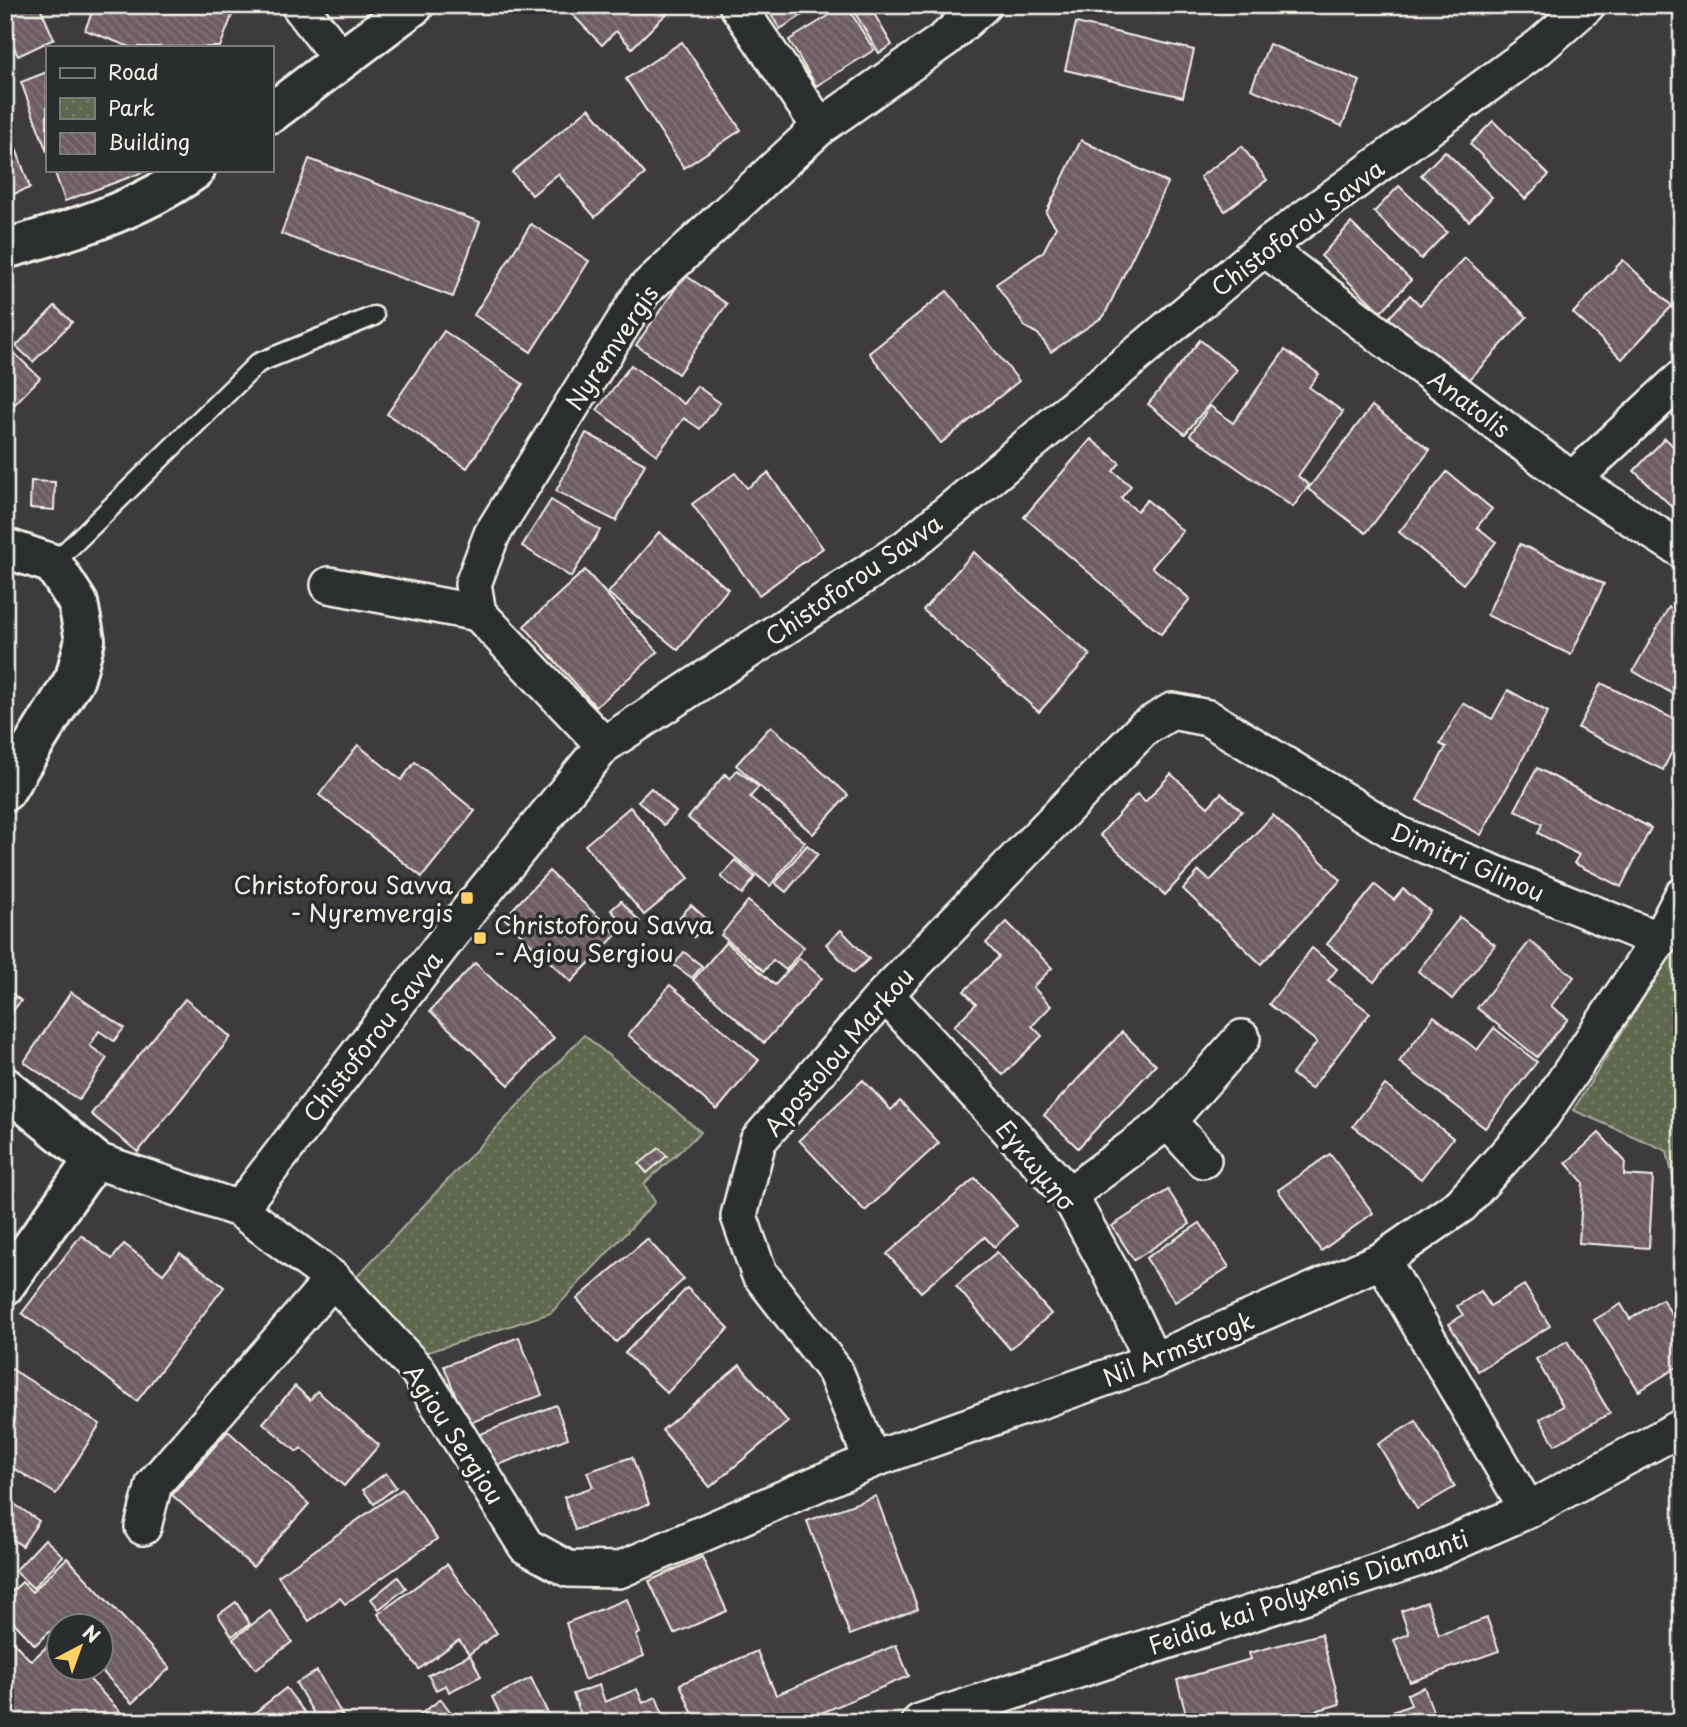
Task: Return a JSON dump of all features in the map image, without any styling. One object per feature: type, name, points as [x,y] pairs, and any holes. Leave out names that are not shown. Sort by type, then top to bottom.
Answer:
[{"type":"street","points":[[299,5],[342,61]]},
{"type":"street","points":[[273,112],[414,5]]},
{"type":"street","points":[[737,5],[820,127]]},
{"type":"street","name":"Nyremvergis","points":[[478,613],[474,584],[492,534],[643,291],[820,127],[945,39],[983,5]]},
{"type":"street","name":"Chistoforou Savva","points":[[239,1209],[470,909],[604,745],[907,547],[1264,248],[1539,47],[1587,5]]},
{"type":"street","points":[[5,249],[70,231],[173,185],[192,172]]},
{"type":"street","name":"Anatolis","points":[[1264,248],[1572,480],[1682,550]]},
{"type":"street","points":[[1572,480],[1682,377]]},
{"type":"street","points":[[5,548],[53,564],[78,603],[85,640],[75,678],[5,792]]},
{"type":"street","points":[[329,585],[478,613],[604,745]]},
{"type":"street","name":"Dimitri Glinou","points":[[1172,710],[1208,718],[1400,835],[1659,940]]},
{"type":"street","name":"Apostolou Markou","points":[[872,1460],[835,1371],[759,1273],[739,1216],[758,1141],[885,994],[1144,728],[1172,710]]},
{"type":"street","name":"Nil Armstrogk","points":[[526,1546],[568,1569],[619,1570],[872,1460],[1153,1361],[1381,1261],[1461,1205],[1542,1115],[1659,940],[1682,895]]},
{"type":"street","name":"Εγκωμησ","points":[[885,994],[1069,1195],[1111,1270],[1153,1361]]},
{"type":"street","points":[[1069,1195],[1168,1121],[1241,1038]]},
{"type":"street","points":[[5,1087],[94,1160],[5,1285]]},
{"type":"street","points":[[1168,1121],[1203,1160]]},
{"type":"street","name":"Agiou Sergiou","points":[[94,1160],[239,1209],[333,1279],[418,1371],[526,1546]]},
{"type":"street","points":[[1381,1261],[1528,1510]]},
{"type":"street","points":[[143,1527],[154,1484],[333,1279]]},
{"type":"street","name":"Feidia kai Polyxenis Diamanti","points":[[920,1722],[1419,1558],[1528,1510],[1682,1427]]},
{"type":"lane","points":[[53,564],[258,363],[374,316]]},
{"type":"green space","points":[[1682,923],[1682,1217],[1667,1151],[1573,1110],[1644,997]]},
{"type":"green space","points":[[584,1035],[701,1132],[644,1184],[655,1202],[551,1313],[415,1356],[347,1287]]},
{"type":"building","points":[[5,5],[39,5],[54,39],[18,56],[5,29]]},
{"type":"building","points":[[95,5],[213,5],[233,13],[220,46],[127,46],[85,30]]},
{"type":"building","points":[[563,5],[675,5],[632,48],[616,31],[602,45]]},
{"type":"building","points":[[765,5],[818,5],[780,29]]},
{"type":"building","points":[[846,5],[874,50],[816,86],[789,40]]},
{"type":"building","points":[[850,5],[869,5],[892,45],[879,53]]},
{"type":"building","points":[[882,5],[901,5],[888,14]]},
{"type":"building","points":[[1076,23],[1194,50],[1183,97],[1065,70]]},
{"type":"building","points":[[682,42],[741,130],[684,168],[626,79]]},
{"type":"building","points":[[1269,44],[1360,81],[1342,126],[1251,89]]},
{"type":"building","points":[[46,72],[46,149],[21,82]]},
{"type":"building","points":[[589,108],[645,174],[595,217],[558,174],[532,195],[512,172]]},
{"type":"building","points":[[5,117],[30,188],[5,197]]},
{"type":"building","points":[[1493,121],[1549,175],[1525,199],[1470,144]]},
{"type":"building","points":[[1081,140],[1168,183],[1104,316],[1051,352],[1038,334],[1025,327],[996,284],[1043,252],[1056,227],[1046,213]]},
{"type":"building","points":[[1242,146],[1267,180],[1225,211],[1200,177]]},
{"type":"building","points":[[1445,151],[1492,197],[1469,221],[1421,175]]},
{"type":"building","points":[[309,159],[480,222],[453,297],[281,234]]},
{"type":"building","points":[[55,172],[144,172],[65,201]]},
{"type":"building","points":[[1399,186],[1447,232],[1421,259],[1374,212]]},
{"type":"building","points":[[1351,223],[1411,280],[1381,312],[1321,256]]},
{"type":"building","points":[[531,224],[589,261],[531,352],[474,315]]},
{"type":"building","points":[[1465,258],[1527,317],[1458,392],[1384,323],[1410,295],[1420,305]]},
{"type":"building","points":[[1623,260],[1672,306],[1622,359],[1573,313]]},
{"type":"building","points":[[685,275],[727,304],[678,374],[636,345]]},
{"type":"building","points":[[947,291],[1019,381],[941,443],[869,353]]},
{"type":"building","points":[[55,306],[72,322],[33,362],[16,346]]},
{"type":"building","points":[[444,331],[523,384],[467,468],[387,414]]},
{"type":"building","points":[[1200,340],[1237,370],[1185,434],[1148,404]]},
{"type":"building","points":[[5,344],[40,378],[5,414]]},
{"type":"building","points":[[1285,350],[1319,374],[1309,387],[1343,412],[1298,476],[1309,485],[1293,507],[1190,435],[1210,406],[1233,423]]},
{"type":"building","points":[[631,365],[684,404],[697,386],[720,403],[700,429],[684,418],[657,455],[597,410]]},
{"type":"building","points":[[1372,406],[1430,450],[1366,533],[1308,489]]},
{"type":"building","points":[[586,433],[645,464],[616,521],[556,491]]},
{"type":"building","points":[[1665,438],[1682,455],[1682,516],[1634,471]]},
{"type":"building","points":[[1091,439],[1120,463],[1113,471],[1131,486],[1121,498],[1137,511],[1147,500],[1183,531],[1152,567],[1190,599],[1161,634],[1024,517]]},
{"type":"building","points":[[1447,472],[1492,509],[1477,527],[1496,542],[1463,584],[1399,532]]},
{"type":"building","points":[[735,473],[747,488],[768,473],[823,548],[759,595],[692,504]]},
{"type":"building","points":[[31,481],[55,482],[54,510],[30,508]]},
{"type":"building","points":[[551,500],[600,530],[571,577],[522,546]]},
{"type":"building","points":[[659,532],[728,589],[678,650],[608,593]]},
{"type":"building","points":[[1520,544],[1604,584],[1571,655],[1487,615]]},
{"type":"building","points":[[974,552],[1090,655],[1039,712],[923,610]]},
{"type":"building","points":[[585,570],[658,652],[596,707],[524,626]]},
{"type":"building","points":[[1669,607],[1682,614],[1682,699],[1633,671]]},
{"type":"building","points":[[1601,683],[1682,723],[1682,731],[1663,770],[1578,728]]},
{"type":"building","points":[[1508,690],[1548,712],[1481,835],[1417,800],[1446,747],[1440,744],[1463,703],[1492,719]]},
{"type":"building","points":[[771,726],[848,795],[813,834],[736,765]]},
{"type":"building","points":[[358,745],[401,780],[415,762],[475,811],[422,877],[319,795]]},
{"type":"building","points":[[1537,768],[1651,828],[1621,887],[1574,863],[1579,855],[1538,833],[1542,824],[1515,810]]},
{"type":"building","points":[[737,770],[759,787],[750,797],[805,842],[770,886],[688,818],[725,774],[730,779]]},
{"type":"building","points":[[1171,774],[1208,807],[1221,793],[1242,811],[1165,895],[1100,835],[1137,794],[1145,802]]},
{"type":"building","points":[[651,788],[676,812],[664,825],[638,801]]},
{"type":"building","points":[[630,807],[689,878],[644,915],[585,845]]},
{"type":"building","points":[[1273,815],[1341,880],[1261,964],[1183,889],[1199,871],[1210,881]]},
{"type":"building","points":[[807,845],[818,854],[786,892],[775,883]]},
{"type":"building","points":[[735,860],[755,877],[742,894],[721,877]]},
{"type":"building","points":[[549,871],[617,934],[571,982],[504,918]]},
{"type":"building","points":[[1375,885],[1394,900],[1403,889],[1430,911],[1374,982],[1327,944]]},
{"type":"building","points":[[621,901],[640,922],[631,931],[611,910]]},
{"type":"building","points":[[748,901],[804,947],[786,970],[773,960],[764,971],[721,935]]},
{"type":"building","points":[[691,905],[709,921],[694,937],[677,920]]},
{"type":"building","points":[[1460,917],[1495,945],[1452,999],[1418,971]]},
{"type":"building","points":[[1007,922],[1052,968],[1033,987],[1051,1006],[1032,1026],[1042,1036],[1003,1075],[954,1026],[976,1004],[964,991],[999,957],[986,943]]},
{"type":"building","points":[[841,930],[869,959],[853,973],[826,944]]},
{"type":"building","points":[[1530,941],[1574,977],[1551,1006],[1568,1019],[1537,1057],[1477,1008]]},
{"type":"building","points":[[726,942],[775,985],[799,958],[822,978],[764,1043],[693,980]]},
{"type":"building","points":[[1312,948],[1337,969],[1328,980],[1370,1013],[1311,1089],[1292,1074],[1317,1042],[1269,1004]]},
{"type":"building","points":[[684,952],[702,966],[692,978],[674,965]]},
{"type":"building","points":[[475,963],[554,1038],[509,1085],[430,1011]]},
{"type":"building","points":[[670,985],[759,1060],[717,1110],[628,1035]]},
{"type":"building","points":[[5,988],[21,1001],[5,1020]]},
{"type":"building","points":[[71,992],[124,1028],[114,1041],[99,1031],[90,1046],[107,1058],[79,1100],[24,1062]]},
{"type":"building","points":[[185,999],[231,1037],[138,1152],[91,1114]]},
{"type":"building","points":[[1434,1016],[1477,1050],[1494,1028],[1537,1062],[1485,1128],[1399,1062]]},
{"type":"building","points":[[1122,1032],[1156,1065],[1078,1148],[1044,1115]]},
{"type":"building","points":[[863,1080],[891,1110],[900,1101],[939,1143],[865,1211],[799,1140]]},
{"type":"building","points":[[1385,1085],[1453,1138],[1421,1179],[1353,1126]]},
{"type":"building","points":[[1599,1133],[1625,1161],[1624,1175],[1653,1177],[1649,1248],[1579,1243],[1583,1182],[1566,1163]]},
{"type":"building","points":[[659,1148],[667,1156],[647,1173],[639,1164]]},
{"type":"building","points":[[1330,1154],[1373,1213],[1321,1251],[1278,1190]]},
{"type":"building","points":[[975,1178],[1017,1226],[994,1247],[985,1237],[921,1292],[887,1254]]},
{"type":"building","points":[[1168,1190],[1190,1224],[1134,1260],[1112,1226]]},
{"type":"building","points":[[1200,1223],[1229,1267],[1175,1302],[1146,1258]]},
{"type":"building","points":[[81,1235],[112,1259],[124,1244],[163,1274],[180,1253],[224,1287],[137,1401],[22,1313]]},
{"type":"building","points":[[647,1239],[684,1279],[616,1342],[577,1299]]},
{"type":"building","points":[[997,1252],[1051,1314],[1010,1349],[956,1286]]},
{"type":"building","points":[[1524,1285],[1550,1326],[1478,1371],[1449,1324],[1463,1315],[1457,1306],[1481,1291],[1490,1306]]},
{"type":"building","points":[[687,1288],[729,1328],[667,1393],[625,1353]]},
{"type":"building","points":[[1662,1299],[1682,1330],[1682,1364],[1639,1391],[1594,1320],[1621,1304],[1630,1319]]},
{"type":"building","points":[[519,1337],[542,1395],[467,1424],[444,1366]]},
{"type":"building","points":[[1567,1341],[1610,1413],[1555,1445],[1540,1419],[1563,1406],[1536,1359]]},
{"type":"building","points":[[5,1365],[100,1424],[56,1494],[5,1463]]},
{"type":"building","points":[[740,1365],[788,1422],[710,1487],[662,1430]]},
{"type":"building","points":[[295,1386],[310,1400],[317,1391],[379,1445],[344,1486],[301,1448],[297,1452],[263,1423]]},
{"type":"building","points":[[556,1405],[568,1438],[488,1469],[475,1436]]},
{"type":"building","points":[[1416,1421],[1455,1487],[1417,1509],[1378,1444]]},
{"type":"building","points":[[228,1431],[309,1504],[253,1567],[172,1495]]},
{"type":"building","points":[[632,1457],[649,1504],[575,1530],[564,1497],[593,1487],[587,1472]]},
{"type":"building","points":[[386,1473],[396,1487],[374,1504],[363,1490]]},
{"type":"building","points":[[402,1489],[437,1539],[345,1604],[340,1598],[309,1621],[278,1576]]},
{"type":"building","points":[[876,1496],[918,1609],[850,1635],[807,1521]]},
{"type":"building","points":[[10,1501],[39,1521],[22,1546],[5,1534],[5,1508]]},
{"type":"building","points":[[45,1539],[63,1556],[33,1588],[15,1571]]},
{"type":"building","points":[[702,1557],[727,1611],[674,1634],[649,1581]]},
{"type":"building","points":[[67,1558],[170,1668],[132,1703],[112,1682],[116,1682],[116,1612],[46,1612],[46,1635],[35,1645],[5,1613],[5,1598],[22,1582],[32,1592]]},
{"type":"building","points":[[447,1564],[497,1633],[469,1654],[459,1640],[419,1669],[378,1614]]},
{"type":"building","points":[[398,1577],[406,1588],[379,1609],[371,1599]]},
{"type":"building","points":[[627,1599],[640,1633],[636,1635],[644,1656],[584,1680],[566,1623]]},
{"type":"building","points":[[236,1602],[250,1624],[232,1636],[218,1615]]},
{"type":"building","points":[[1427,1602],[1439,1635],[1487,1618],[1499,1651],[1410,1682],[1394,1640],[1409,1634],[1401,1611]]},
{"type":"building","points":[[270,1611],[292,1642],[256,1669],[233,1639]]},
{"type":"building","points":[[5,1633],[31,1661],[46,1647],[46,1682],[92,1682],[125,1717],[119,1722],[5,1722]]},
{"type":"building","points":[[1321,1634],[1340,1704],[1276,1722],[1188,1722],[1177,1680],[1251,1659],[1249,1653]]},
{"type":"building","points":[[896,1645],[909,1676],[800,1722],[773,1722],[772,1718],[764,1722],[696,1722],[680,1684],[757,1651],[776,1695]]},
{"type":"building","points":[[470,1655],[481,1676],[449,1692],[446,1685],[436,1690],[428,1675]]},
{"type":"building","points":[[317,1671],[346,1722],[330,1722],[326,1714],[317,1719],[296,1683]]},
{"type":"building","points":[[531,1678],[552,1722],[504,1722],[492,1697]]},
{"type":"building","points":[[599,1685],[605,1702],[637,1689],[643,1703],[656,1697],[666,1722],[604,1722],[601,1715],[584,1722],[573,1694]]},
{"type":"building","points":[[1424,1687],[1437,1722],[1367,1722],[1411,1705],[1407,1694]]},
{"type":"building","points":[[286,1688],[312,1722],[243,1722]]},
{"type":"building","points":[[441,1699],[458,1722],[410,1722]]},
{"type":"place","name":"Christoforou Savva - Nyremvergis","points":[[467,898]]},
{"type":"place","name":"Christoforou Savva - Agiou Sergiou","points":[[480,938]]}]
